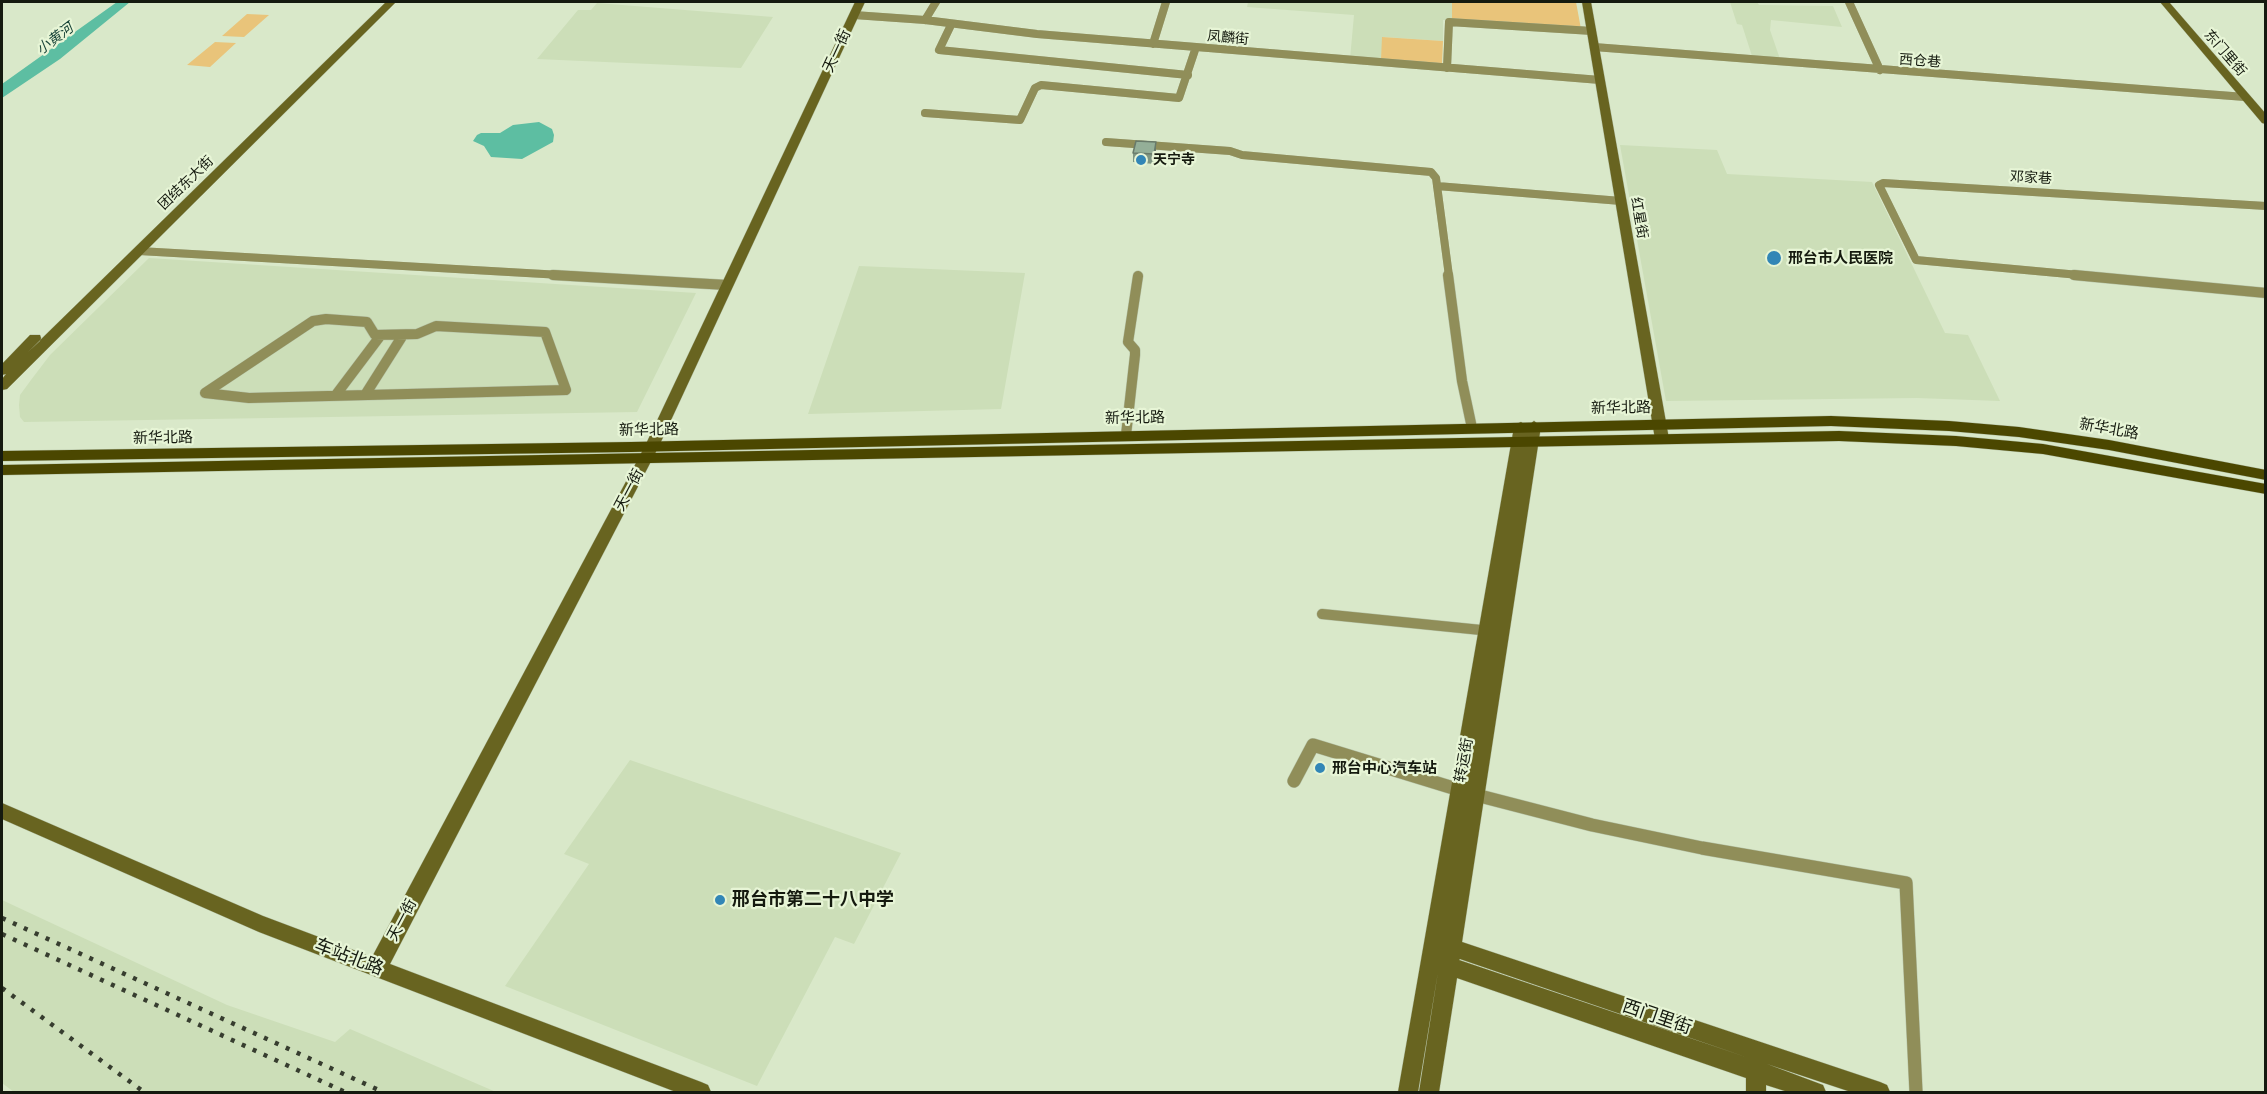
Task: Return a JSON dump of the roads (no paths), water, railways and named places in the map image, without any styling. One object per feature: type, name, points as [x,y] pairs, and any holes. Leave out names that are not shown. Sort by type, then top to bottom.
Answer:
[{"type":"main road","name":"新华北路","points":[[2,470],[645,460],[1526,434],[1660,424],[1832,422],[1974,428],[2073,440],[2265,475]]},
{"type":"main road","name":"新华北路","points":[[2,456],[652,446],[1472,428],[1526,434],[1662,439],[1839,436],[1980,442],[2096,457],[2265,489]]},
{"type":"street","name":"团结东大街","points":[[2,371],[381,2]]},
{"type":"street","name":"团结东大街","points":[[2,386],[391,2]]},
{"type":"street","points":[[925,20],[936,2]]},
{"type":"street","points":[[1153,44],[1166,2]]},
{"type":"street","name":"红星街","points":[[1586,2],[1662,439]]},
{"type":"street","points":[[1849,2],[1880,70]]},
{"type":"street","name":"东门里街","points":[[2164,2],[2265,121]]},
{"type":"street","name":"凤麟街","points":[[857,8],[951,25],[1153,44],[1600,80]]},
{"type":"street","name":"天一街","points":[[377,968],[652,446],[857,8]]},
{"type":"street","points":[[1447,68],[1449,22],[1592,31]]},
{"type":"street","points":[[951,25],[939,50],[1188,75]]},
{"type":"street","name":"西仓巷","points":[[1594,46],[2245,97]]},
{"type":"street","points":[[925,113],[1020,120],[1023,119],[1035,88],[1041,85],[1176,98],[1181,96],[1196,47]]},
{"type":"street","points":[[1106,142],[1230,151],[1242,155],[1428,171],[1434,175],[1462,381],[1472,428]]},
{"type":"street","name":"邓家巷","points":[[2265,206],[1880,184],[1880,189],[1916,260],[2265,293]]},
{"type":"street","points":[[1437,186],[1621,201]]},
{"type":"street","points":[[139,251],[727,285]]},
{"type":"street","points":[[1125,435],[1136,356],[1135,350],[1128,342],[1138,276]]},
{"type":"street","points":[[326,319],[367,322],[375,335],[381,335],[417,334],[436,326],[545,332],[566,390],[249,398],[205,393],[314,321],[326,319]]},
{"type":"street","points":[[335,396],[381,335]]},
{"type":"street","points":[[365,395],[403,335]]},
{"type":"street","name":"转运街","points":[[1408,1092],[1476,795],[1494,632],[1526,434]]},
{"type":"street","points":[[1322,614],[1494,632]]},
{"type":"street","name":"转运街","points":[[1429,1092],[1459,789],[1494,632]]},
{"type":"street","points":[[1294,781],[1313,746],[1476,795],[1592,825],[1660,840],[1906,883],[1916,1092]]},
{"type":"street","name":"车站北路","points":[[2,811],[260,923],[701,1092]]},
{"type":"street","points":[[1441,954],[1756,1082],[1816,1092]]},
{"type":"street","name":"西门里街","points":[[1441,954],[1758,1051],[1880,1092]]},
{"type":"street","points":[[1756,1082],[1758,1051]]},
{"type":"water","points":[[117,2],[130,2],[60,59],[2,98],[2,84]]},
{"type":"water","points":[[539,122],[552,129],[553,142],[522,159],[491,157],[484,146],[473,141],[481,133],[500,133],[513,125]]},
{"type":"railway","points":[[2,918],[383,1092]]},
{"type":"railway","points":[[2,934],[345,1092]]},
{"type":"railway","points":[[2,988],[144,1092]]},
{"type":"place","name":"天宁寺","points":[[1141,160]]},
{"type":"place","name":"邢台市人民医院","points":[[1774,258]]},
{"type":"place","name":"邢台中心汽车站","points":[[1320,768]]},
{"type":"place","name":"邢台市第二十八中学","points":[[720,900]]},
{"type":"water label","name":"小黄河","points":[[55,39]]}]
